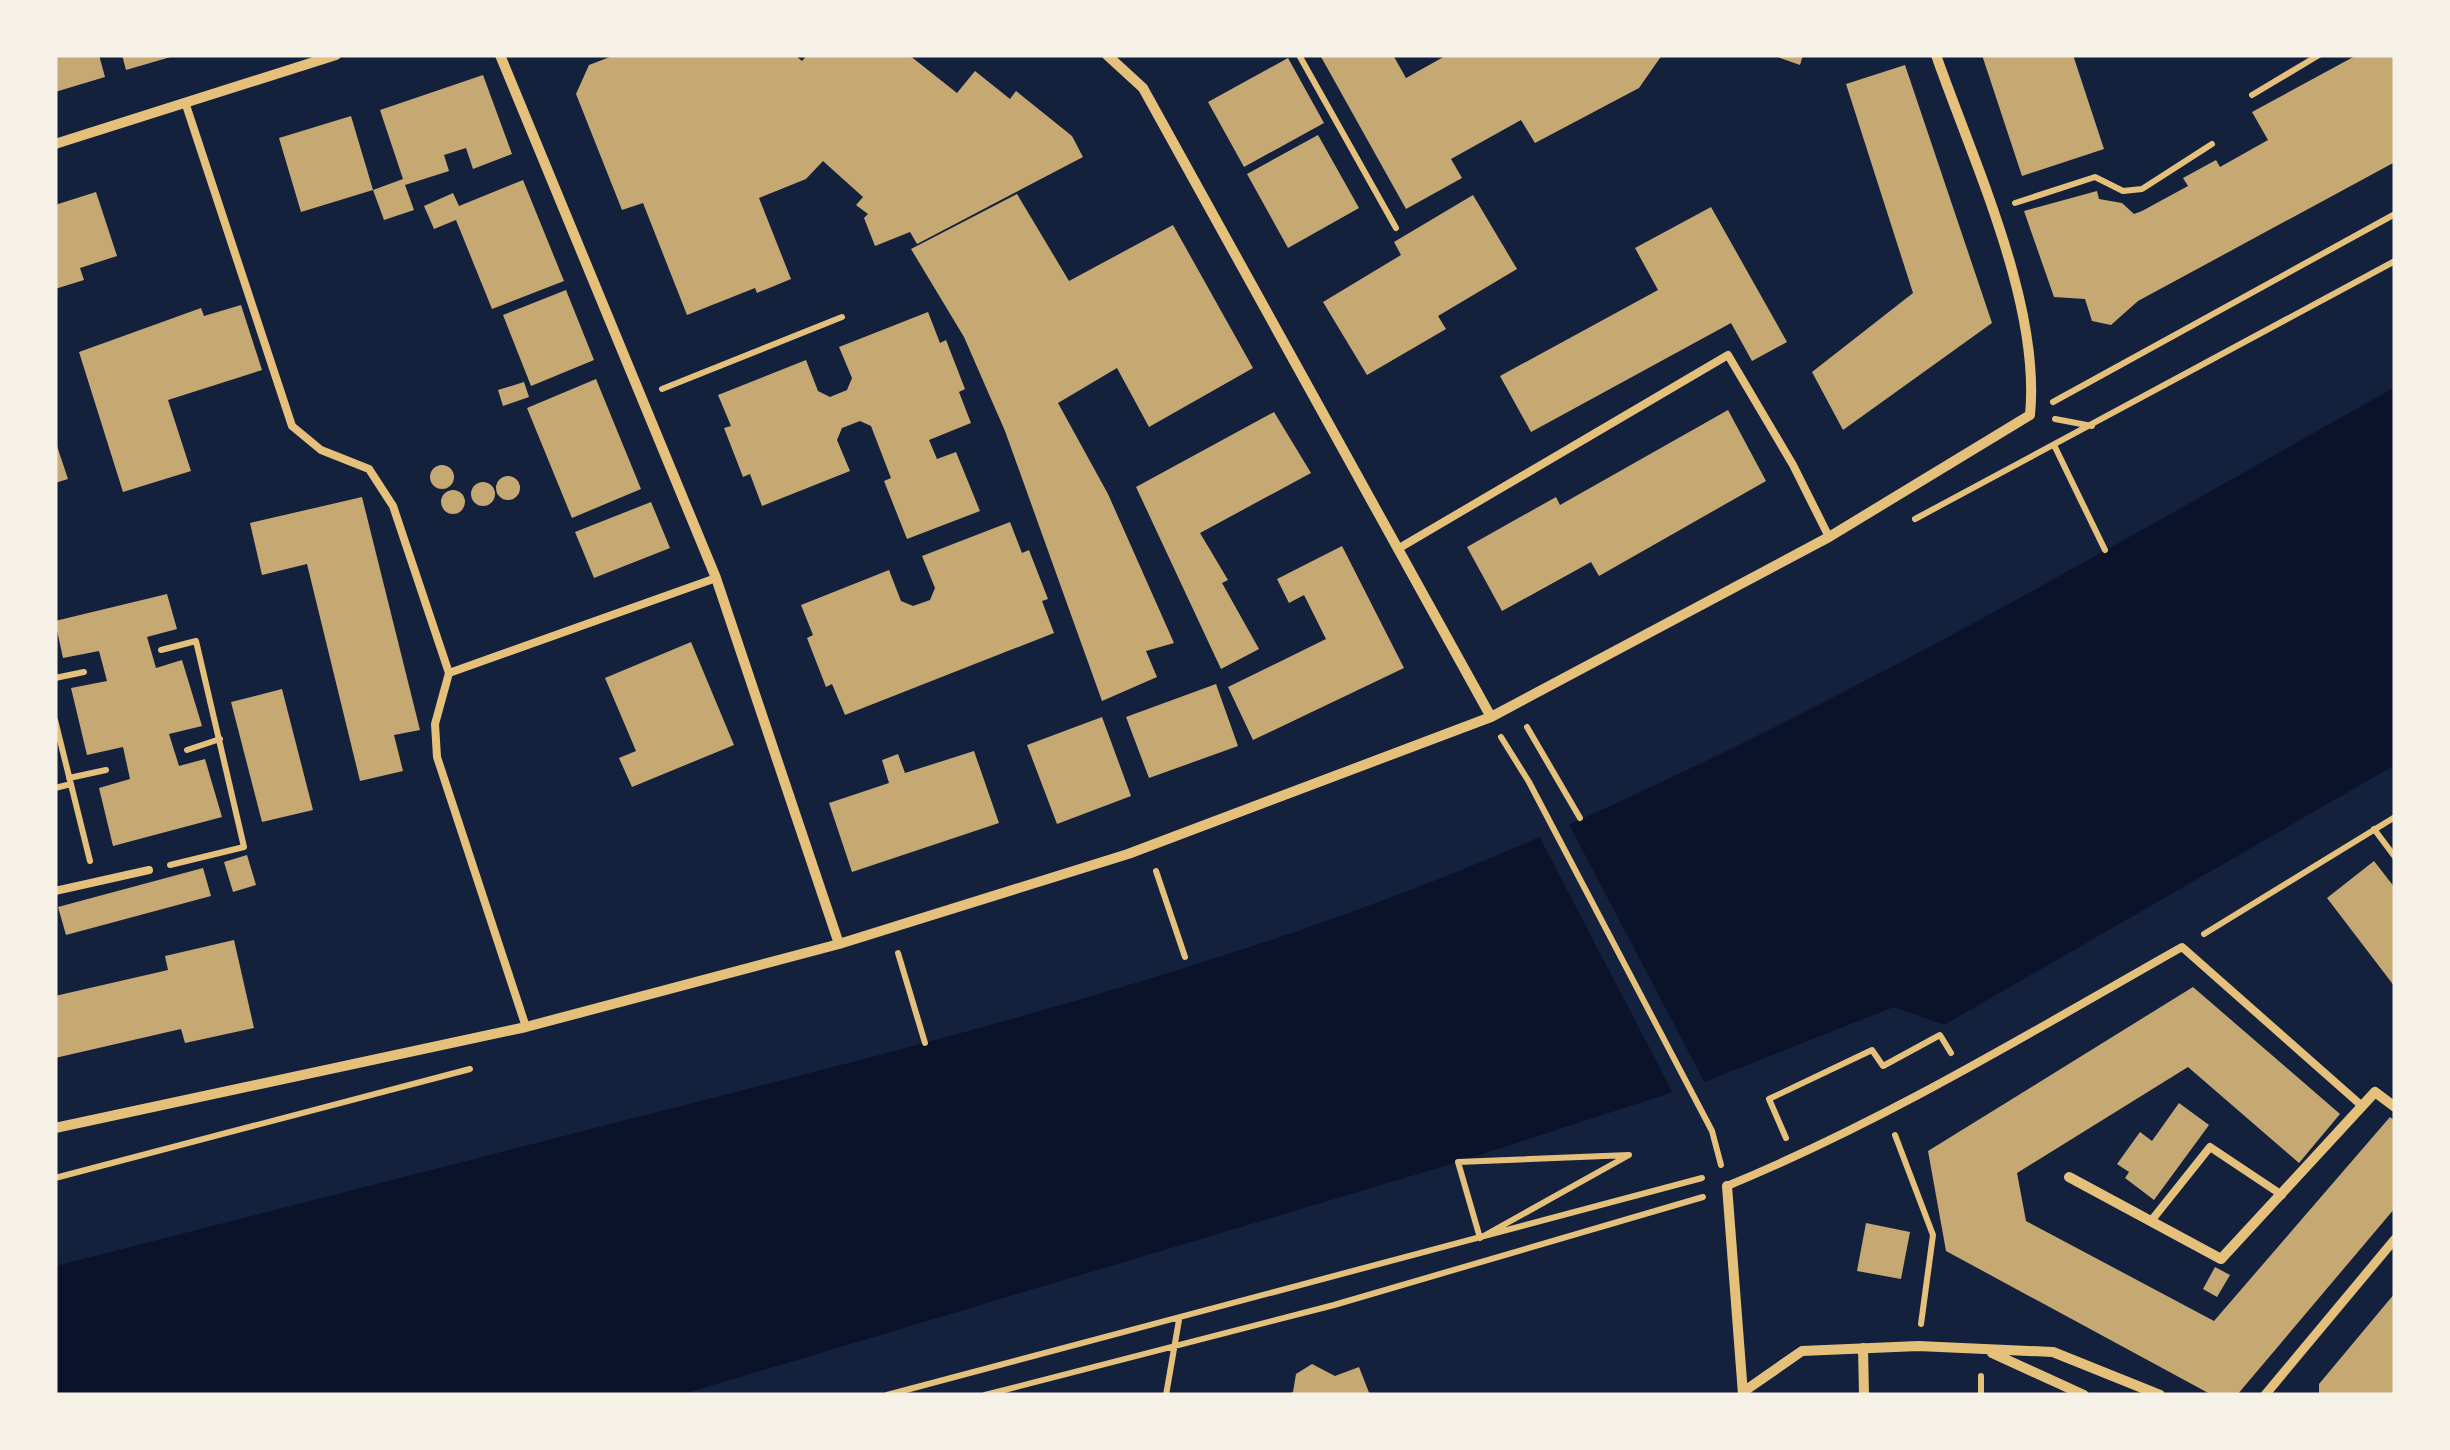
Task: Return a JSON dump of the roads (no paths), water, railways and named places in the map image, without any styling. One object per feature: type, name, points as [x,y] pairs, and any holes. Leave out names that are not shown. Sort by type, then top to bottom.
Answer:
[{"type":"street","points":[[55,144],[336,55]]},
{"type":"street","points":[[500,55],[716,578],[839,944]]},
{"type":"street","points":[[1107,55],[1144,88],[1401,547],[1491,717]]},
{"type":"street","points":[[55,1128],[526,1027],[839,944],[1128,854],[1491,717],[1829,537],[2030,415],[2034,374],[2026,323],[1936,55]]},
{"type":"street","points":[[2070,1177],[2222,1260],[2375,1092],[2395,1107]]},
{"type":"street","points":[[1727,1186],[1743,1393]]},
{"type":"street","points":[[2265,1395],[2395,1239]]},
{"type":"street","points":[[1743,1393],[1802,1351],[1918,1346],[2053,1352],[2160,1395]]},
{"type":"street","points":[[1863,1348],[1864,1395]]},
{"type":"street","points":[[1986,1350],[2084,1395]]},
{"type":"lane","points":[[184,101],[292,426],[321,450],[368,468],[392,506],[449,673],[435,724],[437,757],[526,1027]]},
{"type":"lane","points":[[1401,547],[1728,354],[1793,465],[1829,537]]},
{"type":"lane","points":[[449,673],[716,578]]},
{"type":"lane","points":[[55,891],[149,870]]},
{"type":"lane","points":[[1727,1186],[1794,1158],[1886,1110],[2182,948],[2362,1106]]},
{"type":"lane","points":[[2151,1221],[2210,1147],[2282,1195]]},
{"type":"water","points":[[2395,387],[2395,765],[1944,1025],[1894,1007],[1704,1082],[1458,1162],[680,1395],[55,1395],[55,1266],[1017,1018],[1207,961],[1395,896],[1606,808],[1836,696]]}]
